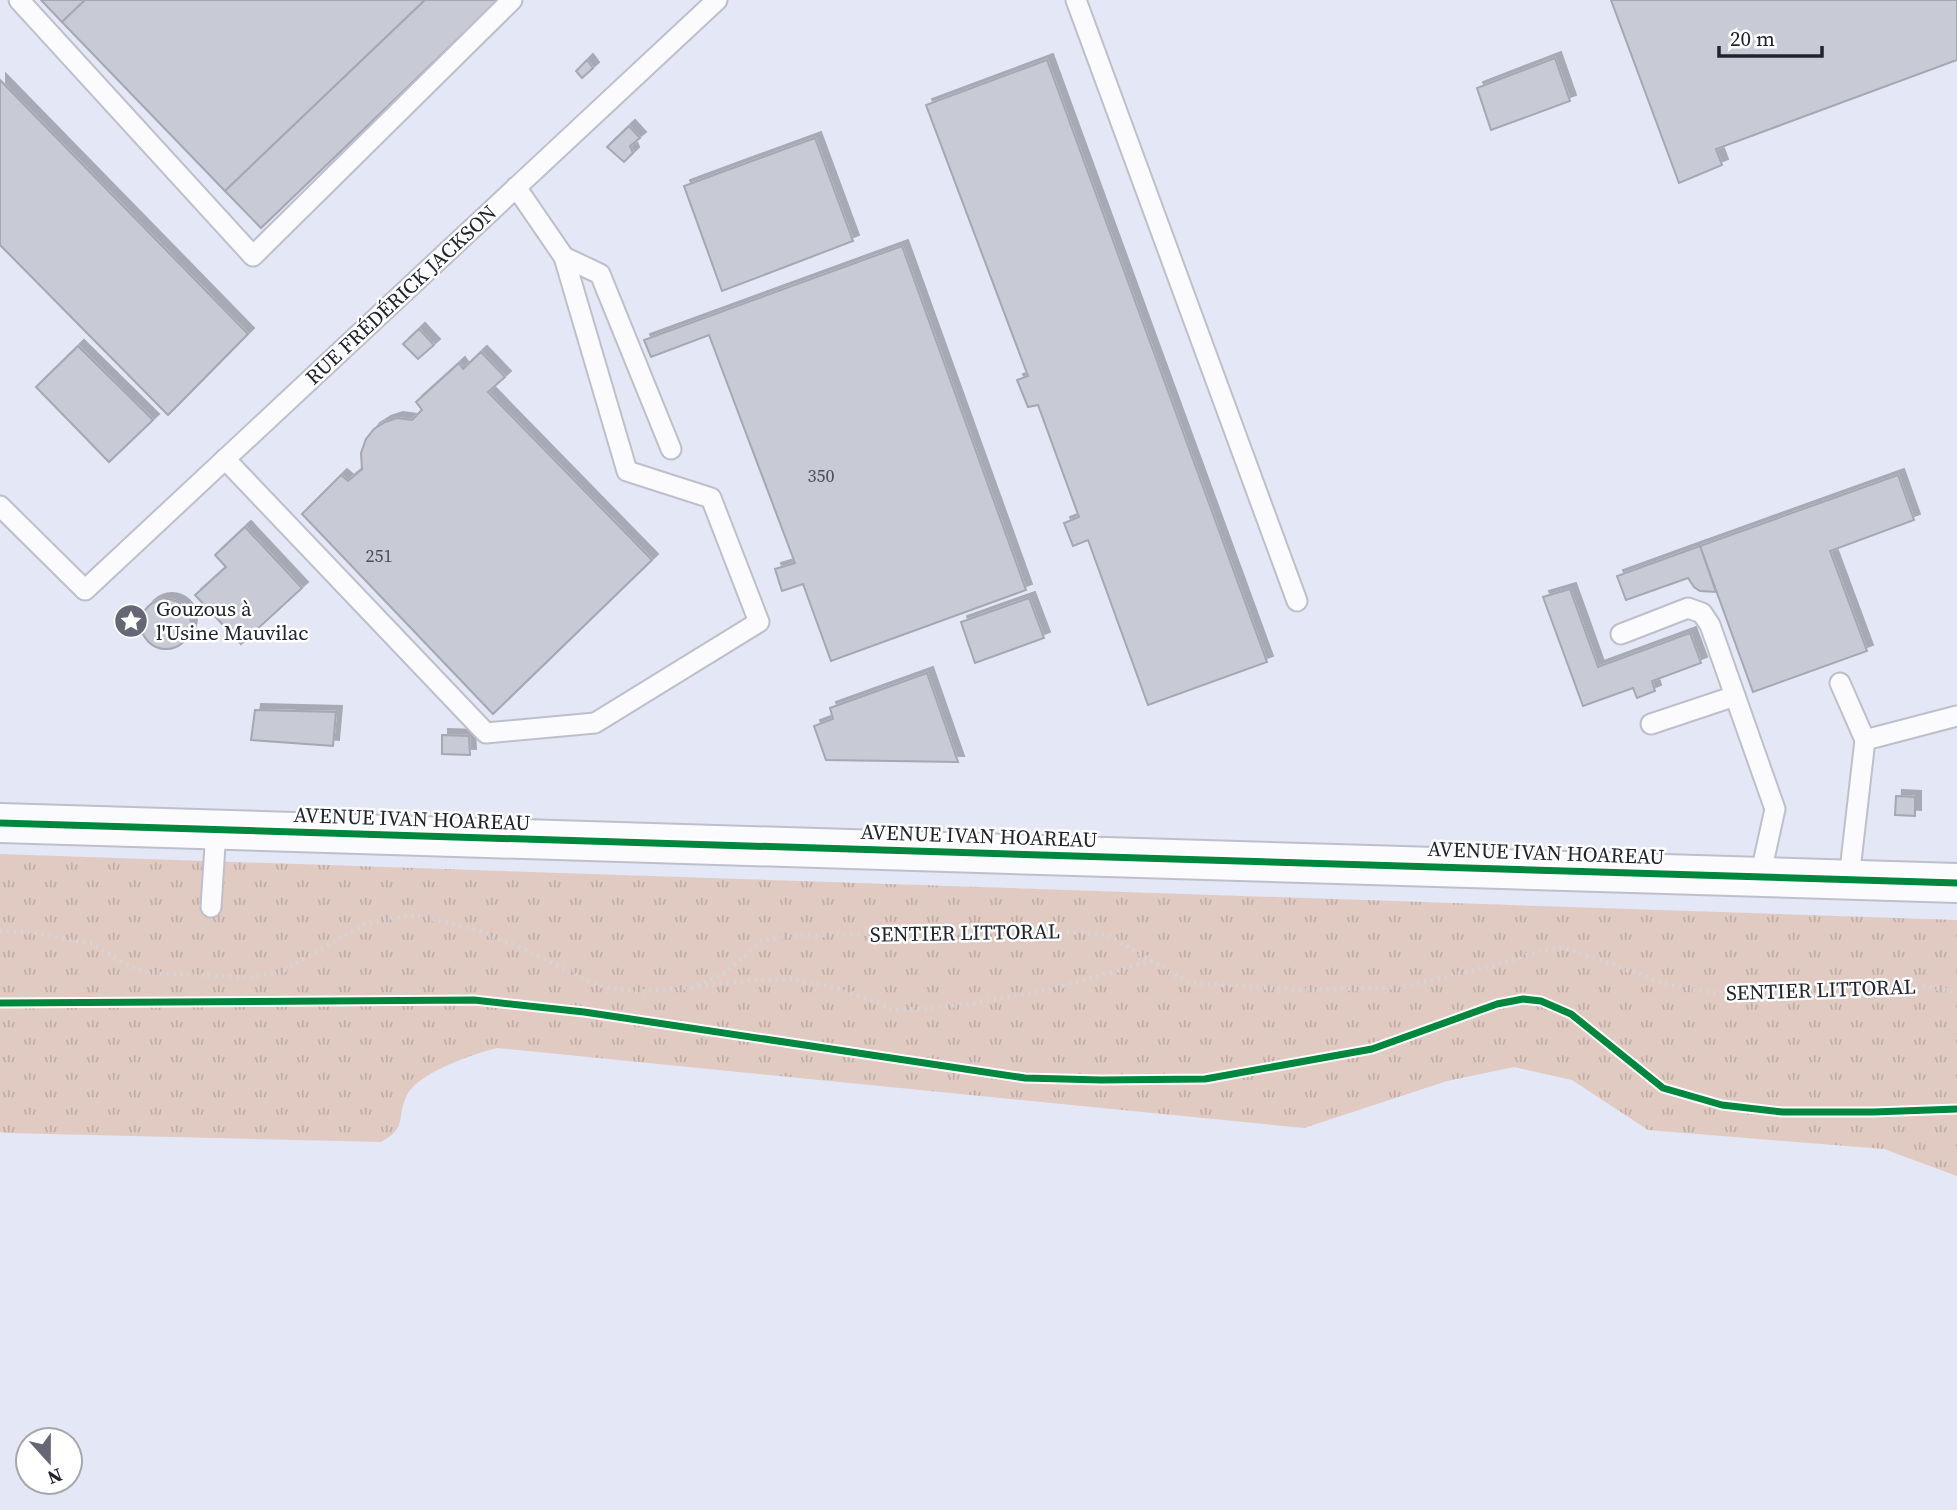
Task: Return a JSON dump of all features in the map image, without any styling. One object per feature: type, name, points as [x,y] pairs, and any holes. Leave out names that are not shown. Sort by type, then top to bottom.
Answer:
[{"type":"street","name":"AVENUE IVAN HOAREAU","points":[[0,823],[1957,883]]},
{"type":"lane","points":[[19,0],[253,256],[512,0]]},
{"type":"lane","name":"RUE FRÉDÉRICK JACKSON","points":[[0,506],[85,590],[717,0]]},
{"type":"lane","points":[[1076,0],[1297,601]]},
{"type":"lane","points":[[225,459],[486,733],[595,723],[759,622],[711,498],[627,471],[564,257],[516,187]]},
{"type":"lane","points":[[564,257],[600,274],[671,449]]},
{"type":"lane","points":[[1621,634],[1688,608],[1702,612],[1710,625],[1775,809],[1760,877]]},
{"type":"lane","points":[[1840,683],[1865,740],[1849,879]]},
{"type":"lane","points":[[1651,724],[1735,695]]},
{"type":"lane","points":[[1865,740],[1957,716]]},
{"type":"lane","points":[[211,907],[216,830]]},
{"type":"path","points":[[692,987],[751,980],[791,979],[834,987],[894,1010],[920,1009],[976,1003],[1047,990],[1152,961]]},
{"type":"green space","points":[[0,854],[1957,920],[1957,1176],[1884,1149],[1648,1130],[1572,1080],[1514,1067],[1447,1081],[1304,1128],[497,1048],[460,1060],[421,1080],[406,1097],[395,1132],[381,1142],[0,1132]]},
{"type":"building","points":[[41,0],[85,0],[62,22]]},
{"type":"building","points":[[85,0],[425,0],[225,191],[62,22]]},
{"type":"building","points":[[425,0],[498,0],[261,228],[225,191]]},
{"type":"building","points":[[1611,0],[1957,0],[1957,60],[1716,149],[1722,165],[1679,183]]},
{"type":"building","points":[[1555,58],[1570,101],[1491,130],[1477,88]]},
{"type":"building","points":[[587,60],[593,68],[582,78],[576,71]]},
{"type":"building","points":[[1047,60],[1267,662],[1148,705],[1088,540],[1073,546],[1064,523],[1079,517],[1038,405],[1028,407],[1017,380],[1028,376],[926,105]]},
{"type":"building","points":[[0,80],[248,334],[168,415],[0,245]]},
{"type":"building","points":[[629,126],[640,138],[630,146],[633,153],[624,162],[607,147]]},
{"type":"building","points":[[815,138],[853,241],[722,291],[684,186]]},
{"type":"building","points":[[902,246],[1026,590],[831,661],[803,584],[782,591],[775,569],[795,563],[709,335],[651,357],[644,340]]},
{"type":"building","points":[[419,329],[434,345],[418,359],[403,344]]},
{"type":"building","points":[[78,346],[153,420],[109,462],[36,387]]},
{"type":"building","points":[[481,352],[505,377],[488,392],[652,560],[493,714],[302,514],[341,475],[348,481],[362,469],[361,453],[366,439],[374,429],[397,418],[412,420],[422,410],[416,402],[459,363],[463,369]]},
{"type":"building","points":[[1898,475],[1914,520],[1830,551],[1867,651],[1753,692],[1700,546]]},
{"type":"building","points":[[245,527],[302,588],[241,644],[195,595],[226,567],[215,555]]},
{"type":"building","points":[[1700,546],[1716,592],[1700,591],[1688,578],[1626,600],[1617,576]]},
{"type":"building","points":[[1570,589],[1598,667],[1690,633],[1701,663],[1652,681],[1655,691],[1637,698],[1633,688],[1583,706],[1543,597]]},
{"type":"building","points":[[1029,598],[1044,638],[975,663],[961,622]]},
{"type":"building","points":[[156,600],[176,600],[190,614],[190,634],[176,648],[156,648],[142,634],[142,614]]},
{"type":"building","points":[[927,673],[958,762],[826,760],[814,726],[833,719],[830,708]]},
{"type":"building","points":[[255,710],[336,712],[333,746],[251,740]]},
{"type":"building","points":[[442,735],[469,736],[470,755],[442,754]]},
{"type":"building","points":[[1896,796],[1915,797],[1915,816],[1895,815]]},
{"type":"cycle path","points":[[0,823],[1957,883]]},
{"type":"cycle path","points":[[0,1003],[474,1000],[584,1012],[1025,1078],[1101,1080],[1205,1079],[1372,1049],[1497,1004],[1523,999],[1541,1001],[1571,1014],[1663,1088],[1722,1105],[1782,1112],[1957,1109]]},
{"type":"place","name":"Gouzous à l'Usine Mauvilac","points":[[131,621]]}]
